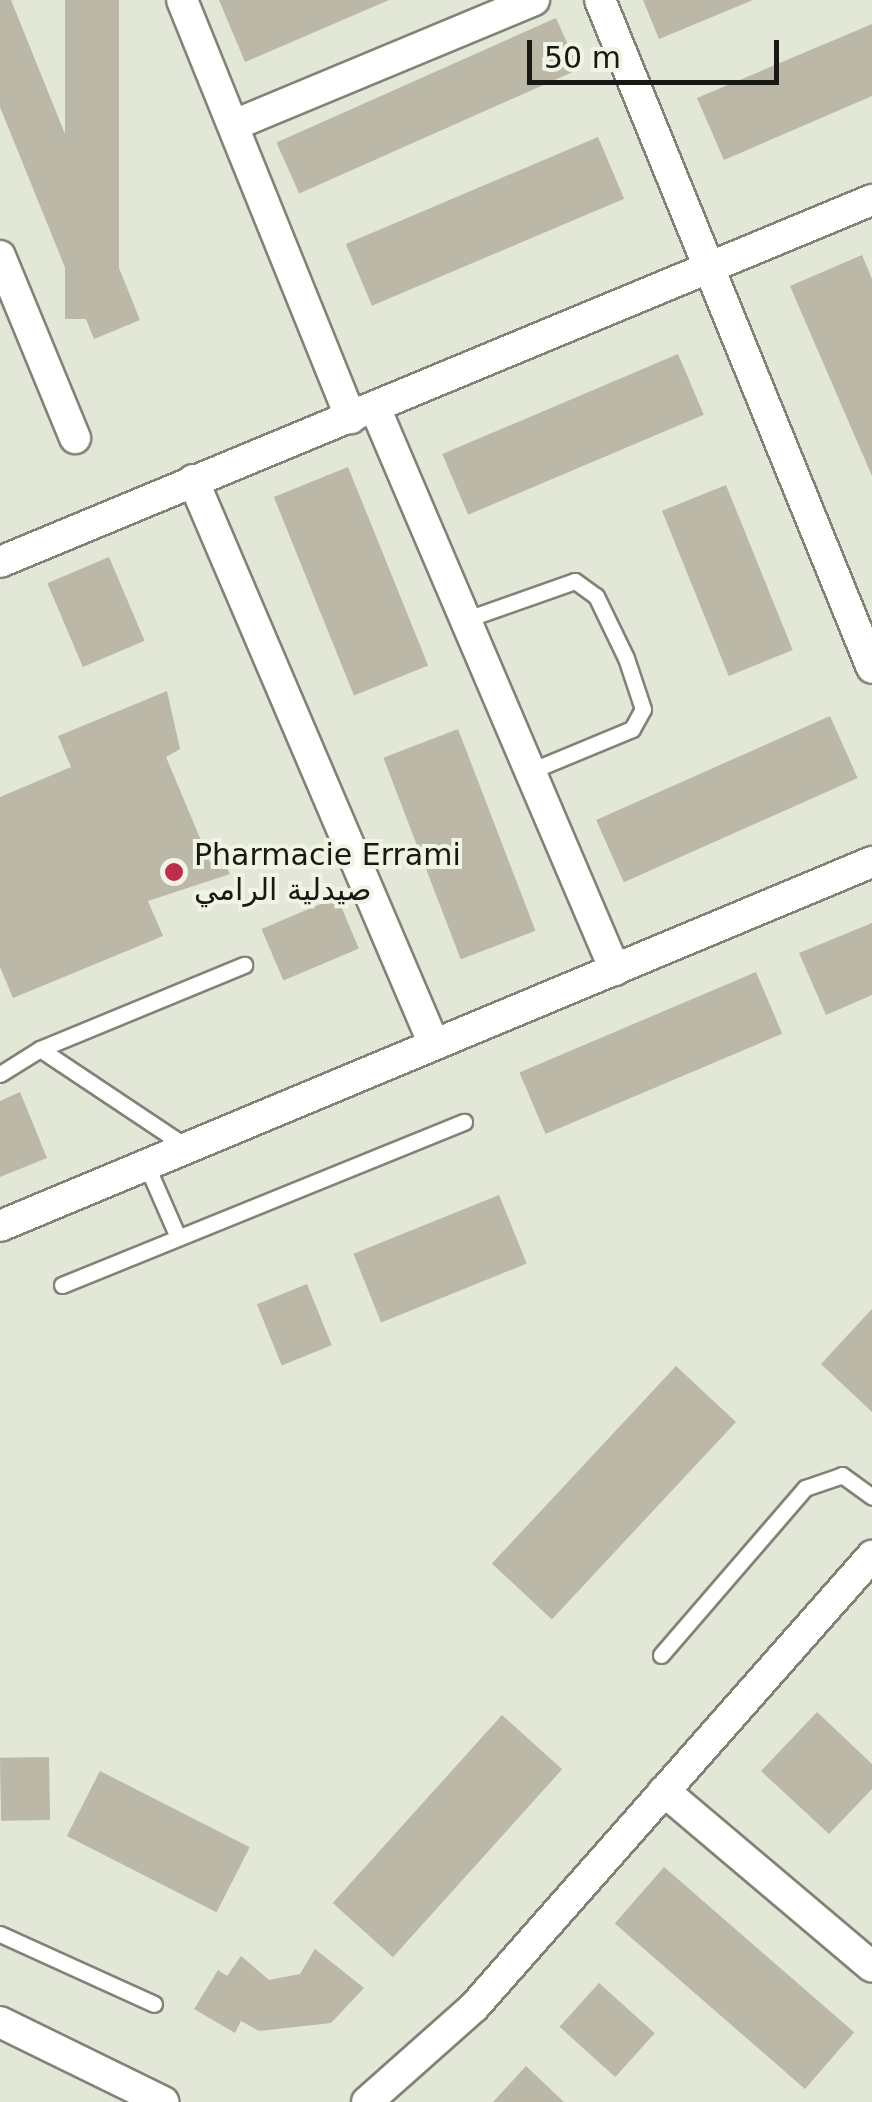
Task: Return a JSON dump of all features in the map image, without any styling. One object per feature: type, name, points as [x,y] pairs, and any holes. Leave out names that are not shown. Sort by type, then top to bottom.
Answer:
[{"type":"street","points":[[182,0],[363,414],[467,619],[615,970]]},
{"type":"street","points":[[234,125],[534,0]]},
{"type":"street","points":[[600,0],[872,668]]},
{"type":"street","points":[[0,562],[712,270],[872,200]]},
{"type":"street","points":[[3,271],[75,438]]},
{"type":"street","points":[[193,480],[432,1042]]},
{"type":"street","points":[[0,1226],[432,1042],[872,862]]},
{"type":"street","points":[[366,2102],[474,2008],[872,1556]]},
{"type":"street","points":[[664,1791],[872,1967]]},
{"type":"street","points":[[0,2022],[163,2102]]},
{"type":"lane","points":[[467,619],[575,581],[596,596],[626,658],[643,709],[632,728],[532,770]]},
{"type":"lane","points":[[0,1074],[40,1049],[244,966]]},
{"type":"lane","points":[[40,1049],[187,1147]]},
{"type":"lane","points":[[62,1284],[464,1122]]},
{"type":"lane","points":[[146,1164],[177,1235]]},
{"type":"lane","points":[[661,1656],[805,1488],[842,1475],[872,1497]]},
{"type":"lane","points":[[0,1934],[154,2004]]},
{"type":"building","points":[[0,0],[11,0],[140,320],[94,339],[0,107]]},
{"type":"building","points":[[65,0],[119,0],[119,319],[65,319]]},
{"type":"building","points":[[219,0],[389,0],[245,62]]},
{"type":"building","points":[[643,0],[753,0],[659,39]]},
{"type":"building","points":[[556,18],[579,69],[299,194],[276,142]]},
{"type":"building","points":[[872,24],[872,96],[724,160],[697,98]]},
{"type":"building","points":[[598,137],[624,199],[372,306],[346,244]]},
{"type":"building","points":[[862,255],[872,279],[872,476],[790,286]]},
{"type":"building","points":[[678,354],[704,415],[468,515],[442,454]]},
{"type":"building","points":[[348,467],[428,665],[354,695],[274,497]]},
{"type":"building","points":[[726,485],[793,650],[729,676],[662,511]]},
{"type":"building","points":[[109,557],[145,641],[83,667],[47,583]]},
{"type":"building","points":[[167,691],[180,749],[166,757],[210,862],[221,856],[230,874],[148,901],[163,936],[13,998],[0,967],[0,797],[71,767],[58,736]]},
{"type":"building","points":[[830,716],[858,778],[624,882],[596,820]]},
{"type":"building","points":[[458,729],[535,931],[461,959],[383,758]]},
{"type":"building","points":[[337,897],[359,949],[283,981],[262,929]]},
{"type":"building","points":[[872,923],[872,995],[826,1015],[799,953]]},
{"type":"building","points":[[756,972],[782,1034],[546,1134],[519,1072]]},
{"type":"building","points":[[20,1092],[47,1158],[0,1177],[0,1101]]},
{"type":"building","points":[[499,1195],[527,1264],[381,1322],[353,1254]]},
{"type":"building","points":[[307,1284],[332,1345],[282,1365],[257,1304]]},
{"type":"building","points":[[872,1309],[872,1412],[821,1364]]},
{"type":"building","points":[[676,1366],[736,1422],[552,1619],[492,1563]]},
{"type":"building","points":[[817,1712],[872,1764],[872,1789],[829,1834],[761,1771]]},
{"type":"building","points":[[502,1715],[562,1769],[393,1957],[333,1903]]},
{"type":"building","points":[[49,1757],[50,1820],[1,1821],[0,1758]]},
{"type":"building","points":[[100,1771],[250,1847],[217,1912],[67,1836]]},
{"type":"building","points":[[664,1867],[854,2032],[805,2089],[615,1924]]},
{"type":"building","points":[[315,1949],[364,1988],[331,2023],[259,2031],[241,2021],[235,2033],[194,2009],[218,1970],[227,1976],[241,1956],[269,1980],[300,1974]]},
{"type":"building","points":[[599,1983],[655,2033],[615,2077],[560,2027]]},
{"type":"building","points":[[526,2066],[564,2102],[493,2102]]},
{"type":"place","name":"Pharmacie Errami صيدلية الرامي","points":[[174,872]]}]
